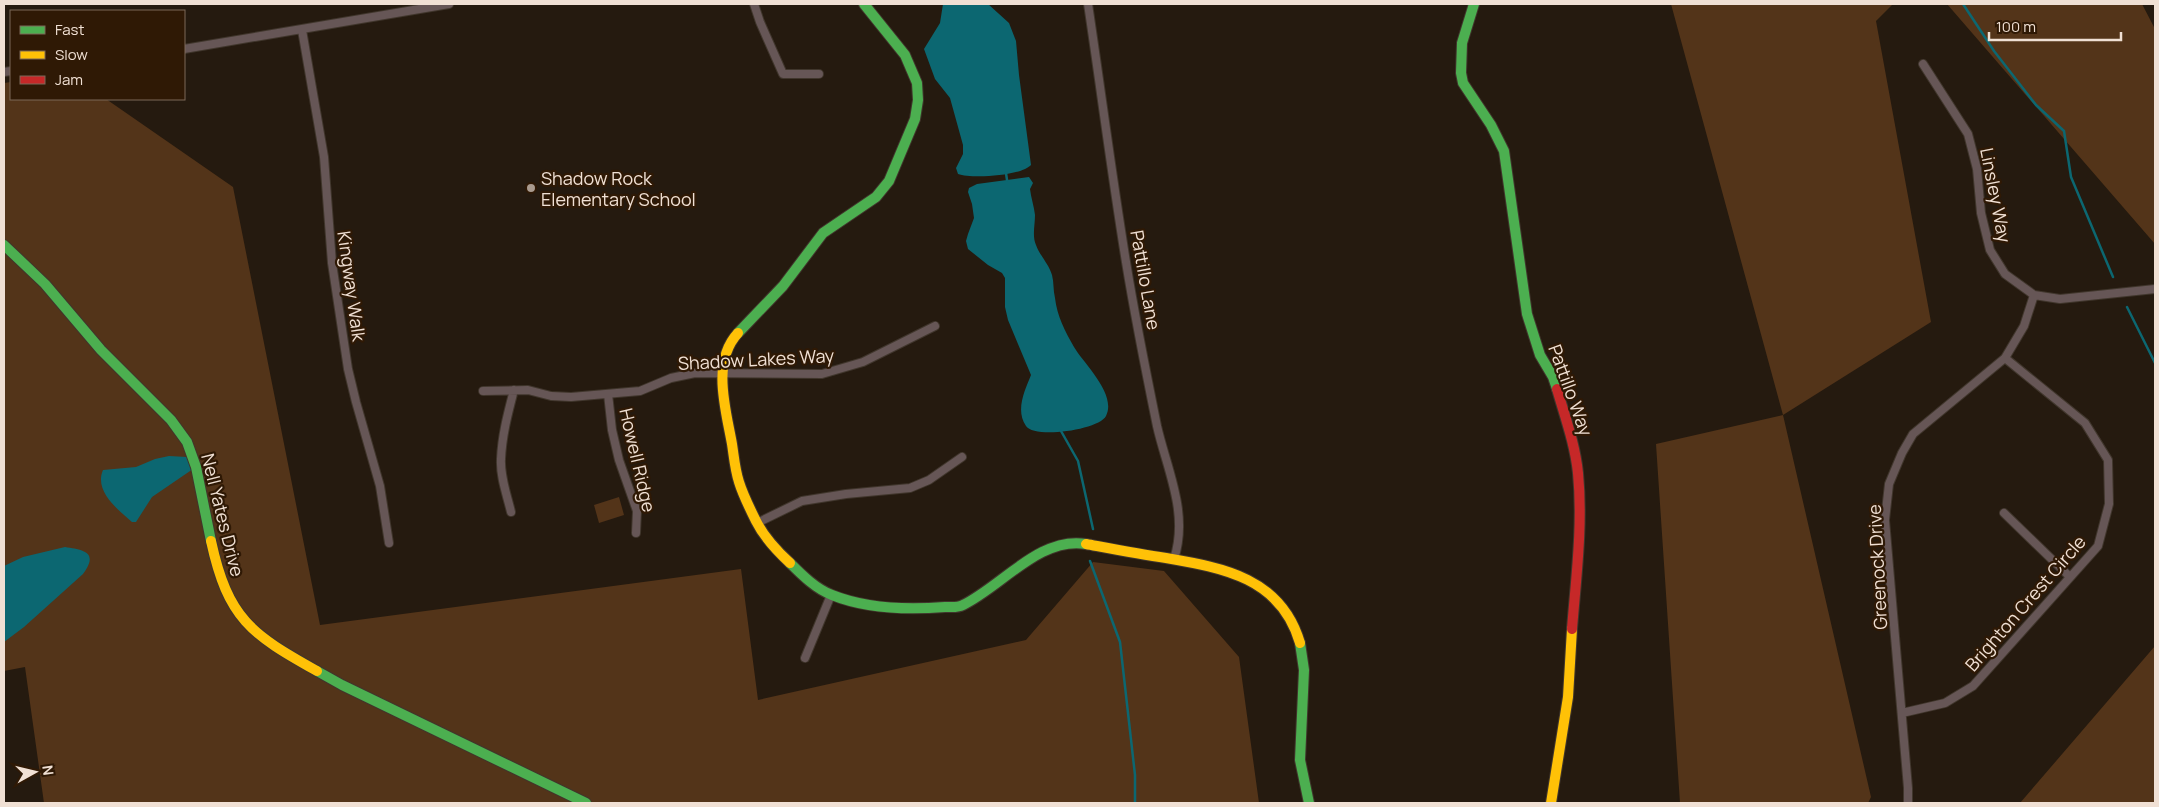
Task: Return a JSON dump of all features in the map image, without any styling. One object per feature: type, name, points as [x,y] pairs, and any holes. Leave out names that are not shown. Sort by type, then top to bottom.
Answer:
[{"type":"street","points":[[185,49],[449,4]]},
{"type":"street","points":[[754,4],[783,74],[819,74]]},
{"type":"street","points":[[864,4],[905,55],[917,83],[918,100],[915,119],[907,142],[889,181],[876,197],[823,233],[783,286],[733,339],[726,355],[723,373],[724,399],[740,482],[757,523],[778,552],[808,580],[831,595],[871,606],[923,609],[962,606],[1051,547],[1073,542],[1216,567],[1270,594],[1298,630],[1303,649],[1305,693],[1300,754],[1309,803]]},
{"type":"street","name":"Pattillo Lane","points":[[1088,4],[1126,262],[1158,428],[1175,489],[1180,519],[1179,544],[1174,559]]},
{"type":"street","name":"Pattillo Way","points":[[1474,4],[1460,58],[1459,73],[1462,83],[1501,142],[1511,190],[1527,314],[1540,355],[1553,377],[1574,442],[1578,474],[1580,527],[1569,690],[1551,803]]},
{"type":"street","name":"Kingway Walk","points":[[302,30],[323,149],[331,255],[348,370],[380,486],[389,543]]},
{"type":"street","name":"Linsley Way","points":[[1923,64],[1968,134],[1977,169],[1982,214],[1990,250],[2005,274],[2034,295],[2060,299],[2155,289]]},
{"type":"street","name":"Nell Yates Drive","points":[[4,245],[45,284],[101,350],[171,420],[187,442],[196,466],[216,563],[230,602],[250,628],[276,648],[342,685],[380,702],[408,719],[444,734],[586,803]]},
{"type":"street","name":"Greenock Drive","points":[[1908,803],[1886,520],[1889,484],[1902,453],[1913,434],[2005,358],[2024,326],[2034,295]]},
{"type":"street","name":"Shadow Lakes Way","points":[[483,391],[528,390],[552,396],[608,394],[640,390],[671,378],[695,373],[822,374],[863,362],[936,326]]},
{"type":"street","name":"Brighton Crest Circle","points":[[1902,713],[1945,703],[1973,686],[2098,546],[2109,504],[2108,460],[2085,423],[2005,358]]},
{"type":"street","points":[[511,512],[500,460],[504,430],[514,390]]},
{"type":"street","name":"Howell Ridge","points":[[608,394],[612,430],[619,460],[637,512],[636,533]]},
{"type":"street","points":[[757,523],[802,501],[846,494],[910,488],[929,480],[962,457]]},
{"type":"street","points":[[2004,513],[2070,577]]},
{"type":"street","points":[[805,658],[831,595]]},
{"type":"shaded area","points":[[1671,4],[1893,4],[1876,21],[1931,322],[1783,415]]},
{"type":"shaded area","points":[[1947,4],[2142,4],[2155,29],[2155,244]]},
{"type":"shaded area","points":[[10,82],[10,100],[107,100],[233,187],[320,625],[741,569],[758,700],[1026,640],[1093,562],[1164,571],[1239,657],[1259,803],[44,803],[25,667],[4,671],[4,83]]},
{"type":"shaded area","points":[[1783,415],[1871,797],[1868,803],[1680,803],[1656,444]]},
{"type":"shaded area","points":[[619,497],[624,515],[599,523],[594,505]]},
{"type":"shaded area","points":[[2155,646],[2155,803],[2020,803]]},
{"type":"water","points":[[943,4],[988,4],[1009,23],[1016,41],[1031,165],[1026,169],[996,176],[958,174],[956,168],[963,154],[963,145],[950,98],[935,79],[924,49],[940,23]]},
{"type":"water","points":[[1029,177],[1033,183],[1030,189],[1035,215],[1035,242],[1052,275],[1056,305],[1060,317],[1074,347],[1098,380],[1107,398],[1106,416],[1101,421],[1080,429],[1041,432],[1031,430],[1026,426],[1021,413],[1021,407],[1031,375],[1008,320],[1005,307],[1005,278],[1002,273],[988,265],[968,249],[966,241],[974,218],[968,192],[969,188],[977,184]]},
{"type":"water","points":[[169,456],[187,457],[193,469],[152,497],[136,522],[132,522],[108,499],[104,492],[101,478],[103,470],[136,467],[155,459]]},
{"type":"water","points":[[65,547],[87,553],[90,561],[88,567],[83,574],[24,627],[4,642],[4,566],[23,557]]},
{"type":"waterway","points":[[1963,4],[1994,51],[2036,105],[2064,131],[2071,177],[2113,277]]},
{"type":"waterway","points":[[1006,173],[1007,180]]},
{"type":"waterway","points":[[2127,307],[2155,363]]},
{"type":"waterway","points":[[1061,431],[1078,461],[1093,529]]},
{"type":"waterway","points":[[1090,561],[1120,642],[1135,775],[1135,803]]},
{"type":"traffic: fast","points":[[738,333],[783,286],[823,233],[876,197],[889,181],[915,119],[918,100],[917,83],[905,55],[864,4]]},
{"type":"traffic: fast","points":[[1474,4],[1462,43],[1461,73],[1463,83],[1491,125],[1504,151],[1527,314],[1540,355],[1553,377],[1557,389]]},
{"type":"traffic: fast","points":[[4,245],[45,284],[101,350],[171,420],[187,442],[196,467],[211,541]]},
{"type":"traffic: fast","points":[[790,563],[820,589],[845,600],[888,607],[954,607],[961,606],[978,597],[1022,564],[1053,547],[1069,544],[1086,544]]},
{"type":"traffic: fast","points":[[1300,643],[1304,670],[1300,760],[1309,803]]},
{"type":"traffic: fast","points":[[317,671],[342,685],[586,803]]},
{"type":"traffic: slow","points":[[738,333],[730,345],[725,358],[723,372],[724,402],[736,473],[759,527],[771,544],[790,563]]},
{"type":"traffic: slow","points":[[211,541],[225,589],[235,607],[246,621],[275,646],[317,671]]},
{"type":"traffic: slow","points":[[1086,544],[1209,566],[1248,580],[1265,590],[1279,604],[1291,621],[1300,643]]},
{"type":"traffic: slow","points":[[1551,803],[1568,697],[1572,629]]},
{"type":"traffic: jam","points":[[1557,389],[1575,452],[1578,473],[1580,512],[1572,629]]},
{"type":"place","name":"Shadow Rock Elementary School","points":[[531,188]]}]
